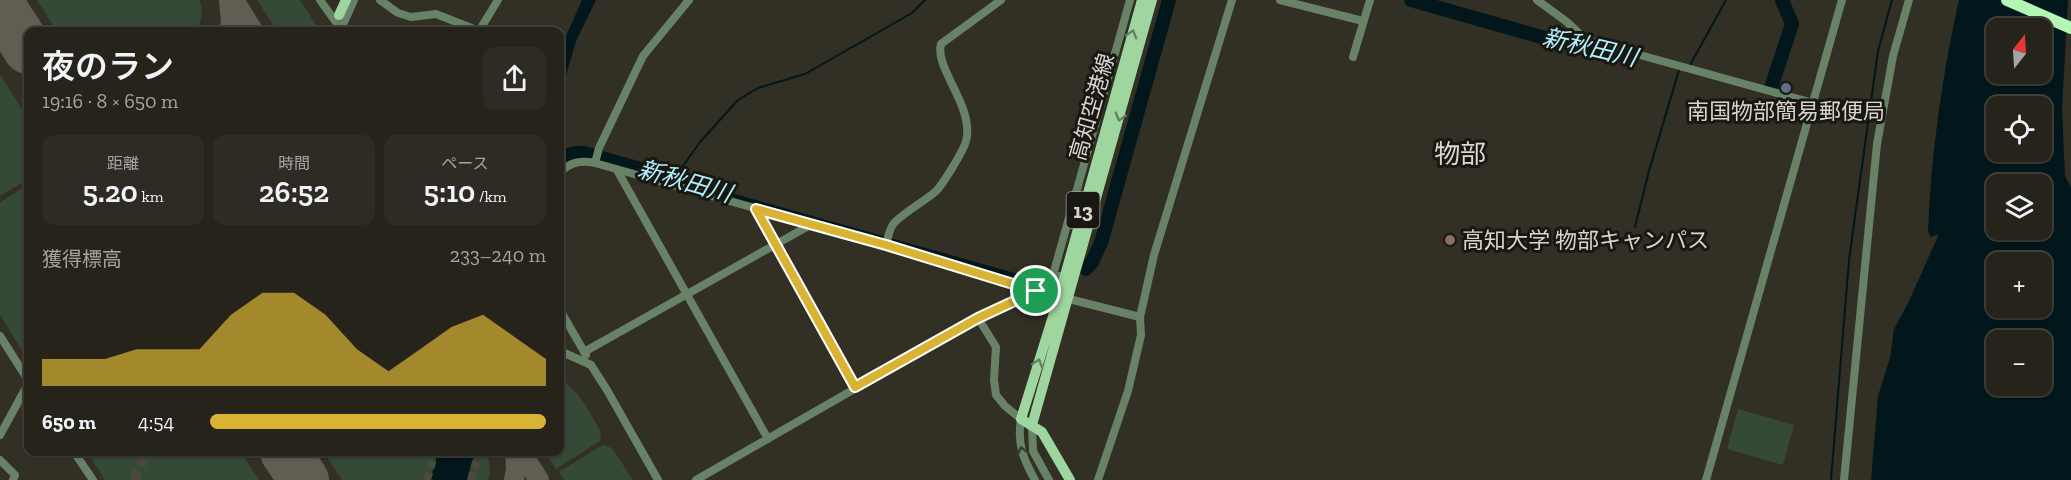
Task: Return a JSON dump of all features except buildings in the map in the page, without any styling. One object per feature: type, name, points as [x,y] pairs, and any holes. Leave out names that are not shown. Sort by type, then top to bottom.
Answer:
[{"type":"highway","points":[[2007,0],[2071,28]]},
{"type":"main road","points":[[337,21],[346,0]]},
{"type":"main road","name":"高知空港線","points":[[1021,419],[1064,298],[1065,277],[1142,0]]},
{"type":"main road","name":"高知空港線","points":[[1032,425],[1064,298],[1152,0]]},
{"type":"main road","points":[[1021,419],[1042,432],[1070,480]]},
{"type":"street","points":[[320,0],[337,21]]},
{"type":"street","points":[[334,0],[337,21]]},
{"type":"street","points":[[337,21],[354,0]]},
{"type":"street","points":[[380,0],[398,12],[411,17],[436,14],[469,27]]},
{"type":"street","points":[[481,27],[498,0]]},
{"type":"street","points":[[595,163],[599,148],[643,56],[689,0]]},
{"type":"street","points":[[887,242],[893,224],[938,191],[966,142],[968,125],[958,95],[944,67],[941,44],[1001,0]]},
{"type":"street","points":[[1065,277],[1053,275],[1131,0]]},
{"type":"street","points":[[1098,480],[1128,391],[1141,335],[1140,317],[1154,255],[1232,0]]},
{"type":"street","points":[[1280,0],[1363,21]]},
{"type":"street","points":[[1353,57],[1370,0]]},
{"type":"street","points":[[1537,0],[1567,22],[1585,39],[1813,103]]},
{"type":"street","points":[[1706,480],[1842,0]]},
{"type":"street","points":[[1844,480],[1877,144],[1893,56],[1909,0]]},
{"type":"street","points":[[564,169],[575,162],[595,163],[756,209],[887,242],[1036,291],[1140,317]]},
{"type":"street","points":[[617,170],[768,439]]},
{"type":"street","points":[[756,209],[855,387]]},
{"type":"street","points":[[584,352],[812,224]]},
{"type":"street","points":[[696,480],[978,318],[1036,291]]},
{"type":"street","points":[[564,317],[658,480]]},
{"type":"street","points":[[978,318],[996,347],[994,380],[996,394],[1005,406],[1021,419],[1019,432],[1021,453],[1035,480]]},
{"type":"street","points":[[0,336],[24,375]]},
{"type":"street","points":[[564,353],[591,365]]},
{"type":"street","points":[[0,435],[24,390]]},
{"type":"street","points":[[1032,425],[1033,451],[1049,480]]},
{"type":"street","points":[[77,456],[93,480]]},
{"type":"street","points":[[0,460],[15,475],[13,480]]},
{"type":"green space","points":[[37,0],[199,0],[201,7],[199,27],[54,27]]},
{"type":"green space","points":[[257,0],[300,0],[317,27],[274,27]]},
{"type":"green space","points":[[0,74],[24,113],[24,181],[0,196]]},
{"type":"green space","points":[[24,187],[24,354],[0,315],[0,202]]},
{"type":"green space","points":[[564,381],[579,396],[601,432],[600,441],[556,469],[548,456],[564,456]]},
{"type":"green space","points":[[1738,409],[1794,425],[1783,465],[1727,449]]},
{"type":"green space","points":[[603,445],[612,448],[633,480],[564,480],[559,472]]},
{"type":"green space","points":[[90,456],[244,456],[259,480],[105,480]]},
{"type":"green space","points":[[327,456],[488,456],[490,474],[487,480],[342,480]]},
{"type":"water","points":[[582,0],[596,0],[576,41],[564,82],[564,41]]},
{"type":"water","points":[[1959,0],[2068,0],[2062,109],[2065,176],[2071,187],[2071,480],[1871,480],[1878,396],[1890,358],[1894,329],[1939,234],[1931,237],[1928,232],[1938,115]]},
{"type":"water","points":[[585,146],[677,172],[693,182],[1018,274],[1053,281],[1052,287],[1042,287],[576,159],[564,164],[564,149]]},
{"type":"water","points":[[437,456],[474,456],[467,480],[430,480]]},
{"type":"waterway","points":[[678,173],[700,142],[738,100],[758,88],[805,74],[912,13],[925,0]]},
{"type":"waterway","name":"新秋田川","points":[[1086,269],[1101,243],[1169,0]]},
{"type":"waterway","name":"新秋田川","points":[[1411,0],[1545,38],[1600,47]]},
{"type":"waterway","points":[[1690,65],[1726,0]]},
{"type":"waterway","name":"新秋田川","points":[[1771,88],[1792,24],[1782,0]]},
{"type":"waterway","points":[[1831,480],[1849,260],[1878,51],[1892,0]]},
{"type":"waterway","points":[[1635,227],[1679,70]]},
{"type":"taxiway","points":[[229,0],[230,27]]},
{"type":"taxiway","points":[[234,0],[251,27]]},
{"type":"taxiway","points":[[514,480],[515,456]]},
{"type":"taxiway","points":[[524,456],[539,480]]},
{"type":"runway","points":[[0,5],[24,43]]},
{"type":"runway","points":[[288,456],[304,480]]},
{"type":"tunnel","points":[[134,480],[144,456]]},
{"type":"tunnel","points":[[427,480],[434,456]]},
{"type":"tunnel","points":[[471,480],[478,456]]},
{"type":"place","name":"南国物部簡易郵便局","points":[[1786,88]]},
{"type":"place","name":"高知大学 物部キャンパス","points":[[1450,240]]},
{"type":"district","name":"物部","points":[[1460,154]]},
{"type":"route","points":[[756,209],[886,245],[1036,291],[978,318],[855,387],[756,209]]}]
